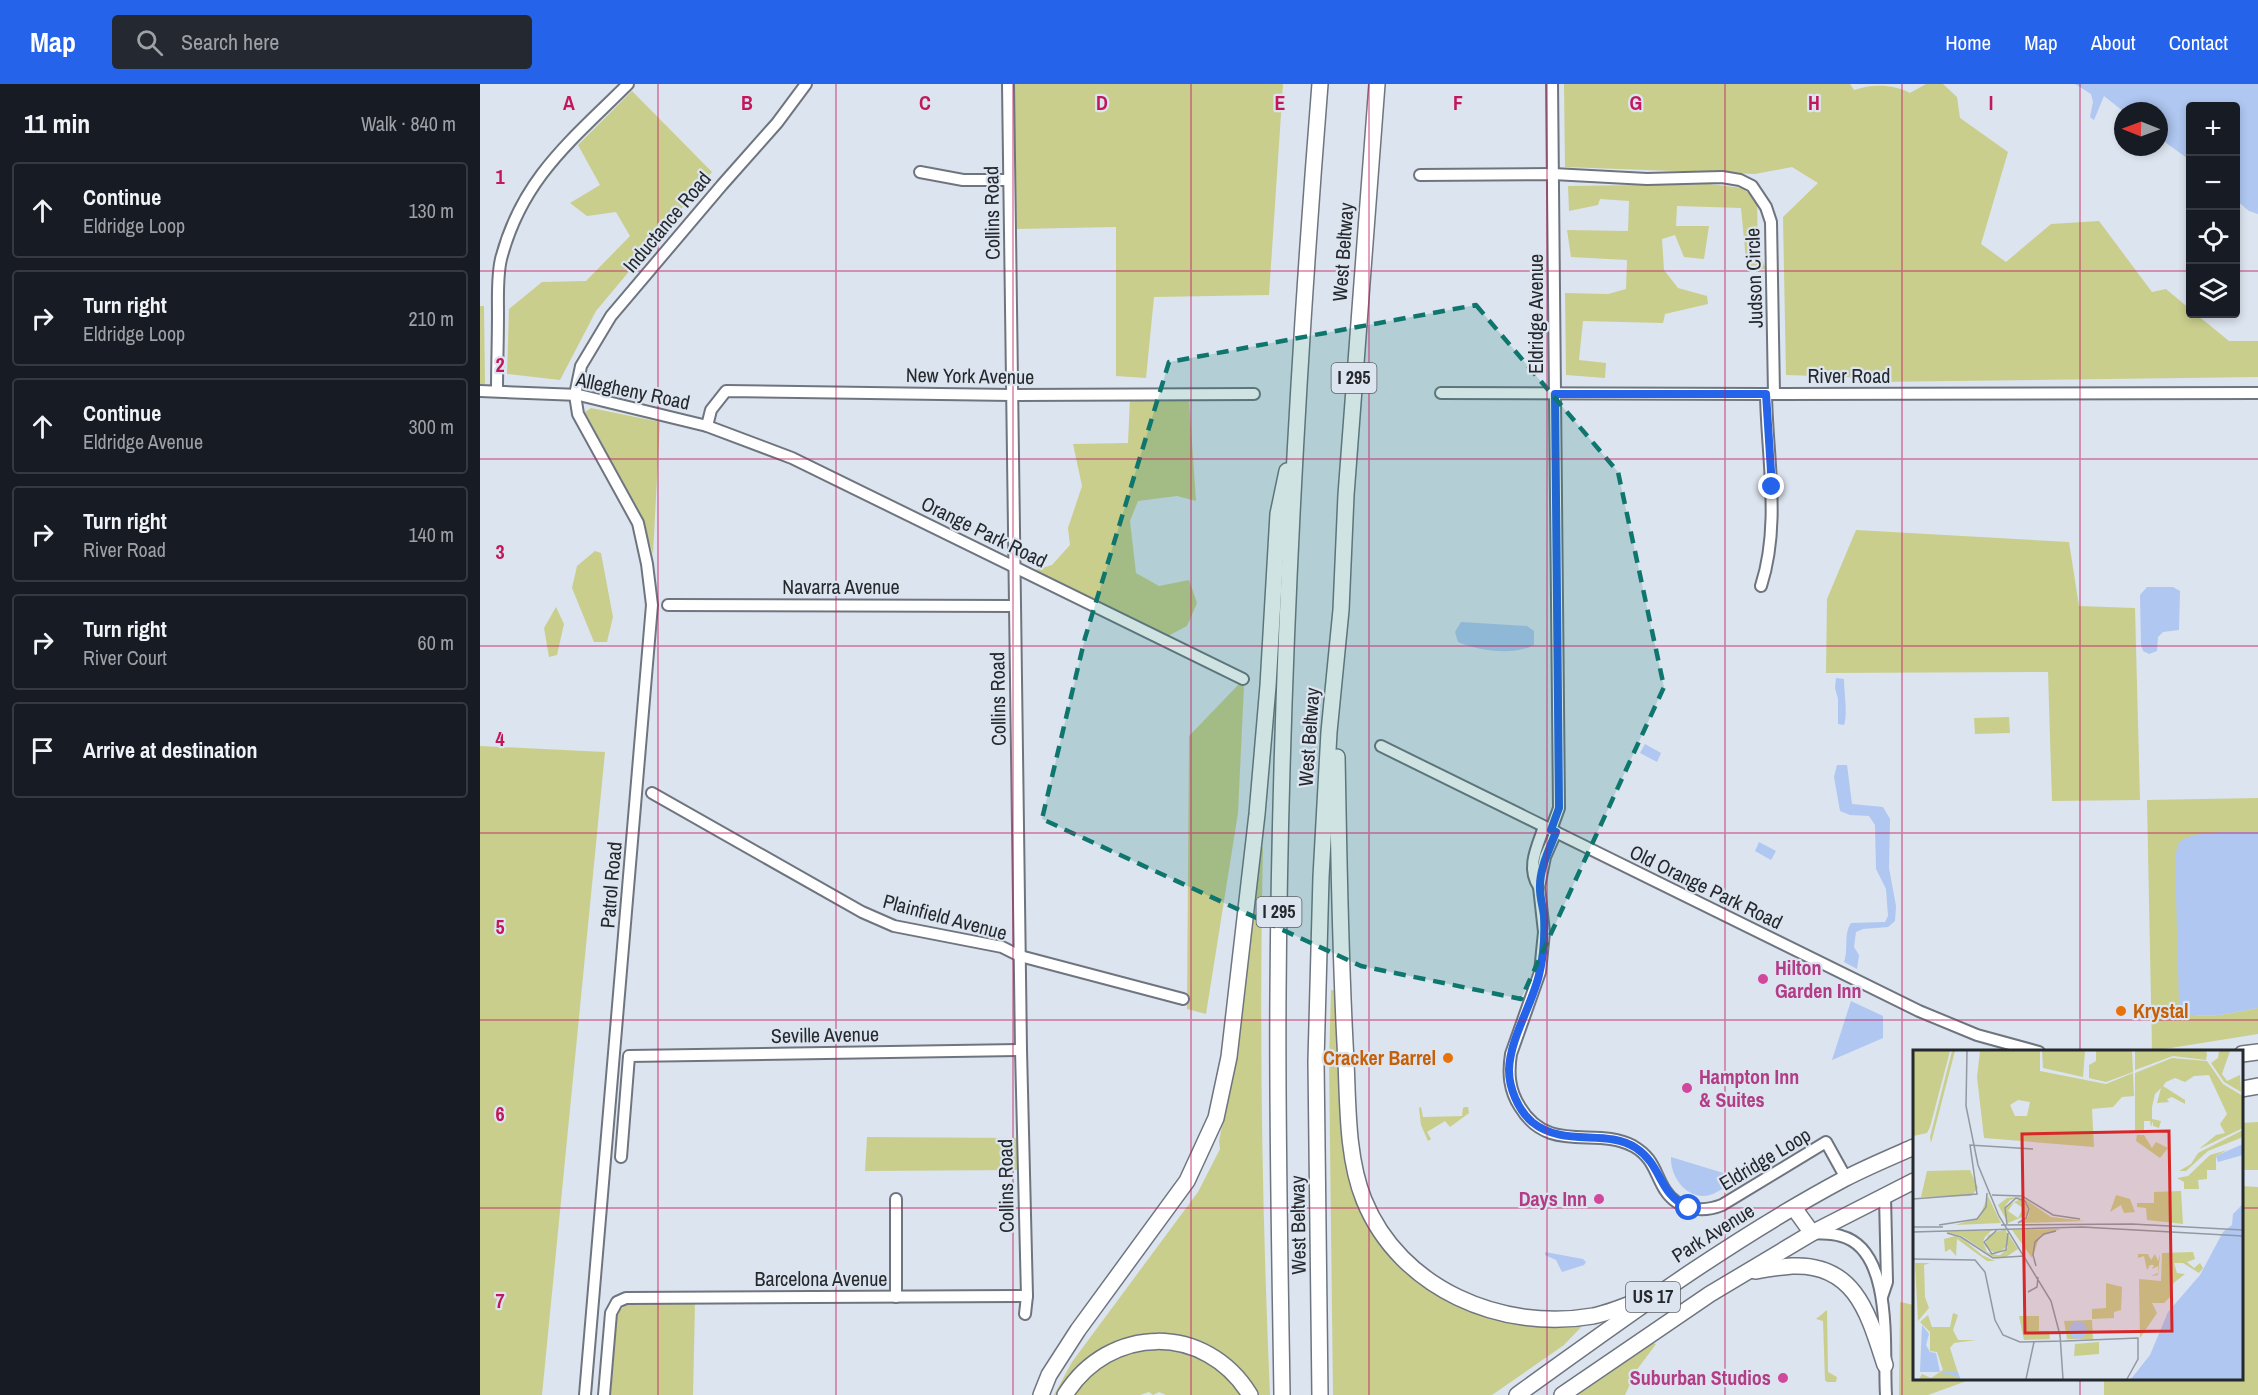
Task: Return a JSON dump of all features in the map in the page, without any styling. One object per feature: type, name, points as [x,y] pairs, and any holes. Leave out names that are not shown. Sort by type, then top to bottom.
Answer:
[{"type":"highway","name":"West Beltway","points":[[1282,1395],[1278,994],[1283,736],[1295,429],[1320,84]]},
{"type":"highway","name":"West Beltway","points":[[1320,1395],[1316,1061],[1322,866],[1329,732],[1377,84]]},
{"type":"highway","points":[[1041,1395],[1049,1375],[1078,1330],[1187,1181],[1210,1132],[1220,1104],[1229,1057],[1257,814],[1268,686],[1278,514],[1295,429]]},
{"type":"highway","points":[[1335,673],[1341,981],[1347,1088],[1356,1174],[1371,1215],[1389,1243],[1414,1269],[1464,1301],[1501,1314],[1557,1319],[1594,1316],[1622,1308],[1662,1291]]},
{"type":"highway","points":[[2243,1054],[2258,1052]]},
{"type":"highway","points":[[2243,1089],[2258,1086]]},
{"type":"highway","name":"Park Avenue","points":[[1517,1395],[1662,1291],[1747,1235],[1846,1178],[1913,1147]]},
{"type":"highway","name":"US 17","points":[[1562,1395],[1574,1389],[1710,1294],[1812,1233],[1913,1182]]},
{"type":"highway","points":[[1794,1208],[1812,1233]]},
{"type":"highway","points":[[1749,1271],[1794,1266],[1812,1268],[1831,1273],[1847,1283],[1859,1297],[1870,1317],[1885,1365]]},
{"type":"highway","points":[[1065,1395],[1079,1376],[1102,1357],[1135,1343],[1153,1341],[1190,1346],[1218,1359],[1239,1378],[1250,1395]]},
{"type":"street","points":[[497,392],[498,285],[501,260],[512,226],[534,182],[551,160],[628,84]]},
{"type":"street","name":"Inductance Road","points":[[575,395],[581,366],[610,316],[777,123],[798,98],[806,84]]},
{"type":"street","name":"Collins Road","points":[[1008,84],[1021,1050],[1027,1296],[1025,1314]]},
{"type":"street","name":"Eldridge Avenue","points":[[1550,830],[1559,808],[1552,84]]},
{"type":"street","points":[[920,172],[963,180],[1009,180]]},
{"type":"street","name":"Judson Circle","points":[[1420,175],[1553,174],[1647,179],[1722,177],[1740,180],[1752,186],[1766,207],[1771,222],[1772,487],[1768,561],[1761,586]]},
{"type":"street","name":"Allegheny Road","points":[[480,391],[575,395],[707,426]]},
{"type":"street","name":"New York Avenue","points":[[707,426],[711,410],[726,391],[1012,395],[1254,394]]},
{"type":"street","name":"River Road","points":[[1441,393],[2258,393]]},
{"type":"street","name":"Patrol Road","points":[[575,395],[578,414],[638,524],[647,564],[652,606],[585,1395]]},
{"type":"street","name":"Orange Park Road","points":[[707,426],[792,458],[1243,679]]},
{"type":"street","name":"Navarra Avenue","points":[[668,605],[1015,606]]},
{"type":"street","name":"Old Orange Park Road","points":[[1381,746],[1919,1011],[1977,1035],[2023,1049]]},
{"type":"street","name":"Plainfield Avenue","points":[[652,793],[862,912],[894,926],[1002,947],[1020,956],[1183,999]]},
{"type":"street","name":"Eldridge Loop","points":[[1550,830],[1539,887],[1544,932],[1540,972],[1511,1054],[1509,1067],[1513,1092],[1528,1118],[1539,1127],[1562,1136],[1615,1140],[1633,1146],[1642,1152],[1654,1166],[1670,1196],[1695,1210],[1705,1210],[1722,1205],[1826,1142],[1846,1178]]},
{"type":"street","name":"Seville Avenue","points":[[621,1157],[629,1056],[1021,1050]]},
{"type":"street","points":[[1882,1297],[1887,1282],[1885,1197]]},
{"type":"street","points":[[896,1198],[896,1297]]},
{"type":"street","points":[[1812,1233],[1841,1236],[1853,1241],[1875,1269],[1882,1297],[1886,1395]]},
{"type":"street","name":"Barcelona Avenue","points":[[604,1395],[611,1313],[617,1302],[626,1298],[1027,1296]]},
{"type":"highlighted area","points":[[1476,305],[1618,472],[1664,687],[1521,999],[1361,966],[1042,819],[1085,638],[1169,362]]},
{"type":"green space","points":[[1012,84],[1283,84],[1269,295],[1154,297],[1146,378],[1116,376],[1116,227],[1014,229]]},
{"type":"green space","points":[[1564,84],[1850,84],[1854,90],[1882,86],[1910,93],[1926,84],[1943,84],[1957,97],[1960,118],[2008,152],[1981,244],[2006,262],[2051,224],[2099,221],[2152,292],[2166,289],[2186,306],[2186,318],[2201,318],[2229,341],[2258,341],[2258,377],[1876,382],[1847,377],[1786,375],[1783,217],[1818,183],[1792,167],[1755,174],[1565,167]]},
{"type":"green space","points":[[632,91],[712,172],[596,311],[560,380],[507,374],[509,309],[542,282],[586,281],[630,236],[616,212],[587,216],[570,203],[600,185],[578,145]]},
{"type":"green space","points":[[1710,184],[1742,188],[1757,200],[1758,251],[1766,269],[1747,270],[1741,208],[1677,206],[1676,226],[1709,226],[1704,259],[1684,257],[1675,235],[1662,239],[1664,270],[1678,288],[1707,296],[1708,304],[1665,314],[1663,323],[1583,321],[1579,360],[1606,363],[1605,378],[1566,375],[1565,293],[1608,294],[1626,289],[1627,260],[1571,257],[1567,230],[1628,231],[1629,201],[1600,199],[1598,205],[1569,211],[1568,186]]},
{"type":"green space","points":[[480,306],[484,306],[485,384],[480,384]]},
{"type":"green space","points":[[1130,399],[1189,399],[1196,501],[1177,496],[1138,501],[1130,521],[1136,573],[1159,586],[1189,580],[1197,603],[1187,626],[1168,636],[1035,570],[1052,565],[1070,545],[1068,528],[1082,486],[1073,444],[1128,443]]},
{"type":"green space","points":[[591,408],[660,422],[653,554],[641,515],[585,412]]},
{"type":"green space","points":[[1856,530],[2069,542],[2079,606],[2135,608],[2140,800],[2052,801],[2048,672],[1826,673],[1827,599]]},
{"type":"green space","points":[[595,551],[601,553],[613,617],[607,642],[594,642],[572,588],[577,566]]},
{"type":"green space","points":[[556,607],[564,624],[557,655],[549,657],[544,628]]},
{"type":"green space","points":[[1240,683],[1244,686],[1238,813],[1206,1014],[1187,1009],[1189,736]]},
{"type":"green space","points":[[2009,717],[2010,733],[1975,734],[1974,718]]},
{"type":"green space","points":[[480,746],[605,752],[542,1395],[480,1395]]},
{"type":"green space","points":[[2258,798],[2258,832],[2212,833],[2185,1013],[2212,1016],[2258,1008],[2258,1034],[2152,1050],[2147,800]]},
{"type":"green space","points":[[1260,847],[1263,847],[1261,1053],[1263,1189],[1270,1395],[1254,1395],[1225,1359],[1134,1340],[1060,1395],[1054,1395],[1072,1362],[1198,1192],[1220,1149],[1219,1141],[1233,1068],[1243,994]]},
{"type":"green space","points":[[1331,990],[1338,991],[1363,1210],[1449,1298],[1585,1323],[1564,1345],[1492,1395],[1333,1395],[1329,1062]]},
{"type":"green space","points":[[1421,1107],[1423,1117],[1462,1116],[1465,1107],[1468,1107],[1469,1113],[1450,1127],[1445,1121],[1427,1132],[1431,1139],[1428,1141],[1421,1125],[1419,1108]]},
{"type":"green space","points":[[2258,1122],[2258,1170],[2243,1170],[2243,1123]]},
{"type":"green space","points":[[867,1137],[1017,1138],[1018,1170],[865,1171]]},
{"type":"green space","points":[[2243,1186],[2258,1187],[2258,1395],[2104,1395],[2104,1380],[2243,1380]]},
{"type":"green space","points":[[695,1302],[693,1395],[609,1395],[615,1321],[620,1310],[628,1304]]},
{"type":"green space","points":[[1900,1302],[1913,1305],[1913,1380],[1969,1380],[1928,1395],[1899,1395]]},
{"type":"green space","points":[[1827,1310],[1828,1372],[1837,1377],[1836,1382],[1825,1380],[1823,1321],[1816,1319]]},
{"type":"green space","points":[[1653,1343],[1656,1344],[1636,1371],[1625,1395],[1578,1395]]},
{"type":"green space","points":[[1164,1348],[1188,1354],[1207,1363],[1225,1376],[1241,1395],[1166,1395],[1159,1392],[1153,1395],[1149,1392],[1140,1395],[1071,1395],[1089,1374],[1111,1360],[1136,1352]]},
{"type":"water","points":[[2075,84],[2258,84],[2258,214],[2249,211],[2240,203],[2240,102],[2186,102],[2186,157],[2168,144],[2168,102],[2114,102],[2114,104],[2104,96],[2094,120],[2090,117],[2093,102],[2091,94]]},
{"type":"water","points":[[2147,587],[2173,587],[2180,591],[2179,630],[2163,632],[2158,637],[2157,651],[2149,654],[2143,651],[2141,645],[2140,595]]},
{"type":"water","points":[[1461,622],[1527,626],[1534,631],[1534,645],[1516,650],[1496,651],[1467,645],[1458,642],[1455,632]]},
{"type":"water","points":[[1836,678],[1844,679],[1846,709],[1844,725],[1838,724]]},
{"type":"water","points":[[1645,744],[1661,753],[1657,762],[1640,753]]},
{"type":"water","points":[[1837,765],[1847,765],[1852,804],[1883,807],[1890,819],[1889,868],[1896,906],[1895,921],[1888,927],[1863,929],[1856,932],[1854,947],[1859,955],[1857,969],[1844,962],[1849,928],[1851,923],[1885,922],[1888,916],[1886,889],[1876,869],[1875,825],[1869,816],[1850,815],[1840,811],[1834,777]]},
{"type":"water","points":[[2258,832],[2258,1008],[2212,1016],[2184,1013],[2179,1005],[2175,857],[2178,845],[2194,835],[2205,833]]},
{"type":"water","points":[[1759,842],[1776,851],[1771,860],[1755,851]]},
{"type":"water","points":[[1851,1001],[1883,1016],[1883,1038],[1832,1060]]},
{"type":"water","points":[[1671,1157],[1733,1176],[1734,1181],[1713,1194],[1705,1196],[1689,1192],[1678,1181]]},
{"type":"water","points":[[1545,1252],[1583,1259],[1586,1262],[1584,1265],[1562,1272],[1556,1260],[1545,1255]]},
{"type":"place","name":"Hilton Garden Inn","points":[[1763,979]]},
{"type":"place","name":"Krystal","points":[[2121,1011]]},
{"type":"place","name":"Cracker Barrel","points":[[1448,1058]]},
{"type":"place","name":"Hampton Inn & Suites","points":[[1687,1088]]},
{"type":"place","name":"Days Inn","points":[[1599,1199]]},
{"type":"place","name":"Suburban Studios","points":[[1783,1378]]},
{"type":"route","points":[[1689,1208],[1670,1196],[1649,1159],[1633,1146],[1615,1140],[1562,1136],[1548,1132],[1532,1122],[1517,1102],[1509,1078],[1511,1054],[1536,987],[1544,951],[1544,914],[1539,887],[1545,857],[1556,832],[1551,830],[1559,808],[1555,394],[1766,394],[1772,487]]}]
